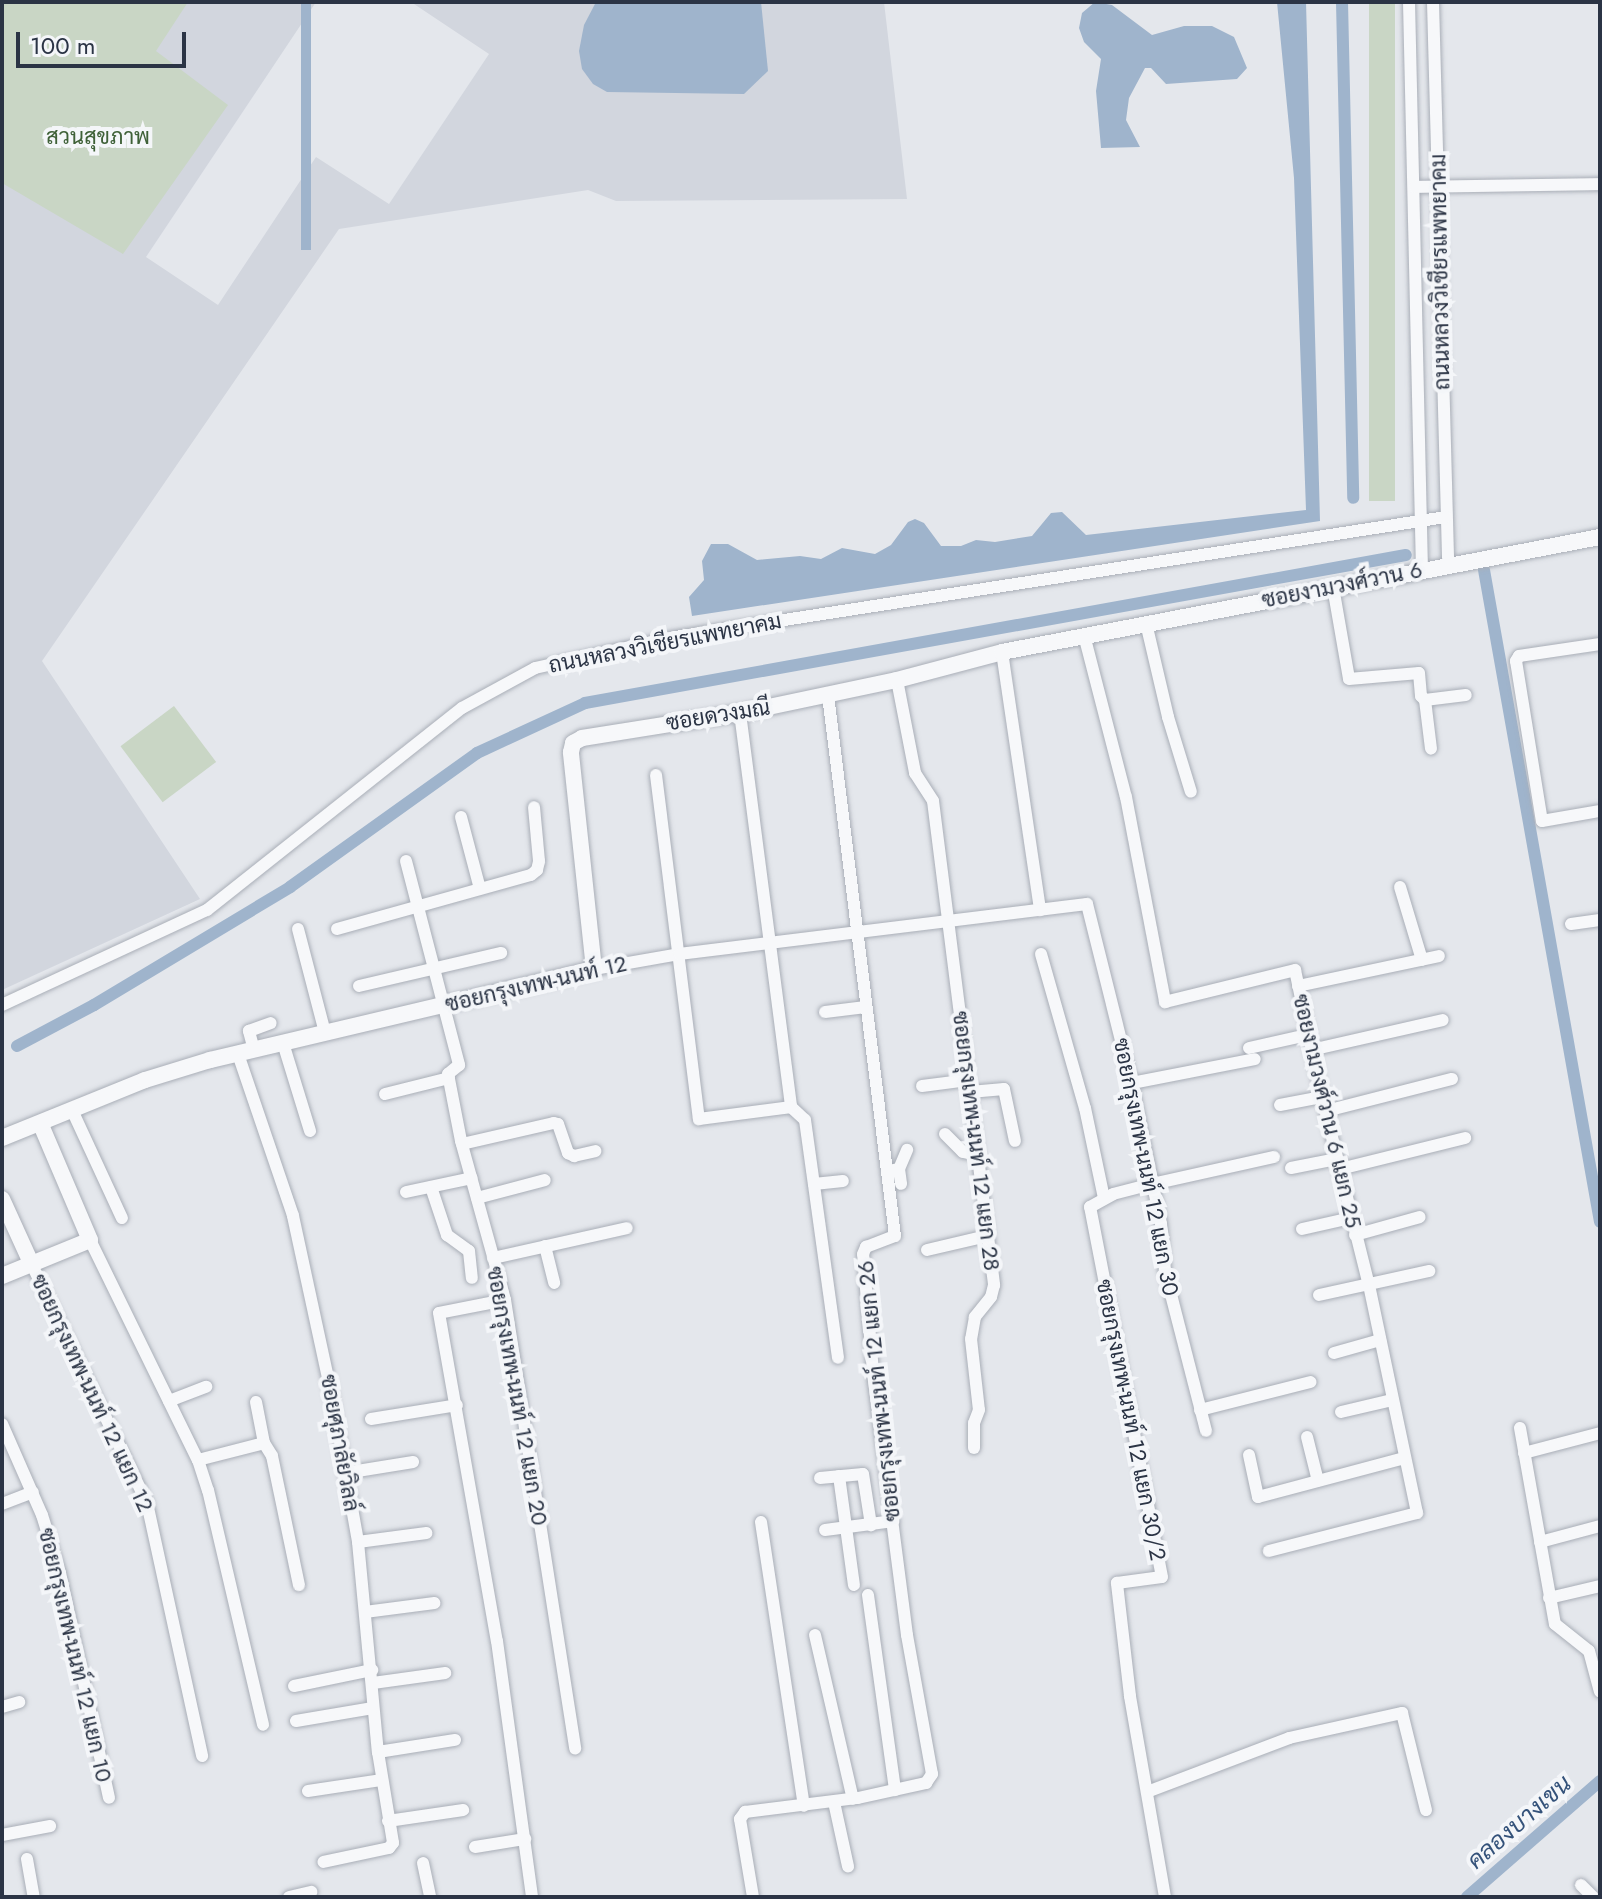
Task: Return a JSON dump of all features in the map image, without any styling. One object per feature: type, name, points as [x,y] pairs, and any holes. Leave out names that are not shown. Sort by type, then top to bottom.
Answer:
[{"type":"street","name":"ถนนหลวงวิเชียรแพทยาคม","points":[[1409,2],[1422,521]]},
{"type":"street","name":"ถนนหลวงวิเชียรแพทยาคม","points":[[2,1005],[207,910],[462,708],[535,668],[675,637],[1446,517],[1433,2]]},
{"type":"street","points":[[1415,187],[1600,184]]},
{"type":"street","points":[[1446,517],[1448,558]]},
{"type":"street","points":[[1422,521],[1422,569]]},
{"type":"street","name":"ซอยงามวงศ์วาน 6","points":[[1084,635],[1600,537]]},
{"type":"street","points":[[1333,587],[1349,679],[1419,673],[1431,749]]},
{"type":"street","points":[[1146,623],[1168,717],[1191,792]]},
{"type":"street","name":"ซอยดวงมณี","points":[[594,969],[571,752],[573,743],[582,738],[740,713],[828,695],[1084,635]]},
{"type":"street","name":"ซอยงามวงศ์วาน 6 แยก 25","points":[[1084,635],[1126,797],[1165,1002],[1295,970],[1307,1035],[1369,1285],[1417,1513],[1269,1551]]},
{"type":"street","points":[[1600,644],[1519,656],[1516,669],[1542,821],[1600,811]]},
{"type":"street","points":[[1002,652],[1040,910]]},
{"type":"street","name":"ซอยกรุงเทพ-นนท์ 12 แยก 28","points":[[897,680],[915,773],[933,801],[994,1285],[991,1297],[975,1317],[971,1339],[979,1410],[974,1423],[974,1448]]},
{"type":"street","name":"ซอยกรุงเทพ-นนท์ 12 แยก 26","points":[[828,695],[866,1007],[893,1170],[895,1236],[866,1247],[863,1254],[907,1635],[932,1774],[926,1783],[895,1790]]},
{"type":"street","points":[[1425,700],[1466,695]]},
{"type":"street","points":[[740,713],[791,1107],[805,1120],[838,1358]]},
{"type":"street","points":[[656,775],[699,1119],[791,1107]]},
{"type":"street","points":[[337,929],[537,870],[534,807]]},
{"type":"street","points":[[461,817],[480,889]]},
{"type":"street","points":[[406,861],[443,1006]]},
{"type":"street","points":[[1400,887],[1422,960]]},
{"type":"street","name":"ซอยกรุงเทพ-นนท์ 12","points":[[2,1138],[145,1080],[246,1052],[594,969],[679,954],[1087,904]]},
{"type":"street","name":"ซอยกรุงเทพ-นนท์ 12 แยก 30","points":[[1087,904],[1132,1083],[1161,1224],[1165,1271],[1206,1431]]},
{"type":"street","points":[[1571,924],[1600,920]]},
{"type":"street","points":[[298,929],[325,1033]]},
{"type":"street","points":[[359,986],[501,953]]},
{"type":"street","points":[[1041,954],[1085,1108],[1104,1198],[1274,1157]]},
{"type":"street","points":[[1298,986],[1439,956]]},
{"type":"street","name":"ซอยกรุงเทพ-นนท์ 12 แยก 20","points":[[443,1006],[459,1065],[449,1072],[449,1078],[462,1144],[505,1300],[575,1749]]},
{"type":"street","points":[[825,1012],[866,1007]]},
{"type":"street","points":[[1311,1050],[1443,1020]]},
{"type":"street","points":[[246,1052],[249,1031],[271,1023]]},
{"type":"street","points":[[1132,1083],[1252,1054],[1307,1035]]},
{"type":"street","points":[[283,1043],[310,1131]]},
{"type":"street","name":"ซอยศุภาลัยวิลล์","points":[[246,1052],[293,1216],[358,1542],[378,1752],[393,1843],[389,1848],[323,1862]]},
{"type":"street","points":[[385,1094],[449,1078]]},
{"type":"street","points":[[1326,1111],[1452,1079]]},
{"type":"street","points":[[922,1086],[1004,1089],[1015,1141]]},
{"type":"street","points":[[1280,1105],[1322,1097]]},
{"type":"street","points":[[72,1110],[122,1218]]},
{"type":"street","points":[[40,1123],[90,1240],[198,1460],[208,1490],[263,1725]]},
{"type":"street","points":[[462,1144],[554,1123],[558,1124],[568,1153],[574,1156],[595,1151]]},
{"type":"street","points":[[945,1134],[963,1152],[977,1155]]},
{"type":"street","points":[[1291,1168],[1338,1164],[1465,1138]]},
{"type":"street","points":[[901,1184],[893,1170],[907,1150]]},
{"type":"street","points":[[406,1192],[472,1178]]},
{"type":"street","points":[[477,1198],[545,1180]]},
{"type":"street","points":[[814,1184],[843,1181]]},
{"type":"street","points":[[431,1187],[447,1235],[469,1251],[472,1278]]},
{"type":"street","name":"ซอยกรุงเทพ-นนท์ 12 แยก 30/2","points":[[1104,1198],[1090,1207],[1162,1577],[1117,1583],[1130,1696],[1165,1897]]},
{"type":"street","points":[[2,1199],[32,1265]]},
{"type":"street","points":[[1355,1235],[1420,1217]]},
{"type":"street","points":[[1302,1229],[1351,1218]]},
{"type":"street","points":[[493,1258],[627,1228]]},
{"type":"street","points":[[927,1250],[987,1236]]},
{"type":"street","points":[[2,1276],[90,1240]]},
{"type":"street","points":[[545,1246],[554,1283]]},
{"type":"street","name":"ซอยกรุงเทพ-นนท์ 12 แยก 12","points":[[32,1265],[147,1503],[202,1756]]},
{"type":"street","points":[[1319,1295],[1429,1271]]},
{"type":"street","points":[[505,1300],[439,1313],[497,1641],[532,1897]]},
{"type":"street","points":[[1334,1353],[1380,1340]]},
{"type":"street","points":[[1200,1410],[1311,1382]]},
{"type":"street","points":[[169,1401],[206,1387]]},
{"type":"street","points":[[1341,1412],[1392,1400]]},
{"type":"street","points":[[256,1402],[264,1443],[272,1456],[299,1585]]},
{"type":"street","points":[[371,1419],[457,1405]]},
{"type":"street","name":"ซอยกรุงเทพ-นนท์ 12 แยก 10","points":[[2,1424],[33,1492],[60,1573],[109,1798]]},
{"type":"street","points":[[1520,1428],[1549,1598],[1559,1630],[1585,1647],[1600,1692]]},
{"type":"street","points":[[1524,1453],[1600,1433]]},
{"type":"street","points":[[1307,1437],[1318,1481]]},
{"type":"street","points":[[198,1460],[264,1443]]},
{"type":"street","points":[[1249,1455],[1258,1497],[1405,1458]]},
{"type":"street","points":[[345,1473],[413,1462]]},
{"type":"street","points":[[820,1478],[858,1472],[864,1475],[871,1525]]},
{"type":"street","points":[[839,1476],[854,1585]]},
{"type":"street","points":[[2,1504],[33,1492]]},
{"type":"street","points":[[825,1530],[893,1521]]},
{"type":"street","points":[[761,1522],[804,1806]]},
{"type":"street","points":[[1540,1542],[1600,1526]]},
{"type":"street","points":[[358,1542],[426,1533]]},
{"type":"street","points":[[1549,1598],[1600,1586]]},
{"type":"street","points":[[753,1897],[740,1819],[745,1812],[834,1802],[895,1790],[868,1595]]},
{"type":"street","points":[[365,1612],[434,1603]]},
{"type":"street","points":[[815,1635],[853,1799]]},
{"type":"street","points":[[1585,1647],[1600,1644]]},
{"type":"street","points":[[294,1686],[445,1673]]},
{"type":"street","points":[[2,1707],[19,1702]]},
{"type":"street","points":[[296,1721],[373,1708]]},
{"type":"street","points":[[1147,1792],[1289,1738],[1402,1713],[1426,1810]]},
{"type":"street","points":[[378,1752],[455,1740]]},
{"type":"street","points":[[308,1791],[382,1780]]},
{"type":"street","points":[[834,1802],[848,1866]]},
{"type":"street","points":[[388,1821],[463,1810]]},
{"type":"street","points":[[2,1835],[50,1826]]},
{"type":"street","points":[[475,1847],[525,1839]]},
{"type":"street","points":[[27,1859],[34,1897]]},
{"type":"street","points":[[423,1863],[430,1897]]},
{"type":"street","points":[[1581,1885],[1593,1897]]},
{"type":"street","points":[[289,1897],[311,1892]]},
{"type":"shaded area","points":[[2,2],[316,2],[146,257],[218,305],[316,157],[389,204],[489,54],[411,2],[884,2],[907,199],[616,201],[588,190],[339,229],[42,661],[200,899],[2,990]]},
{"type":"green space","name":"สวนสุขภาพ","points":[[2,2],[188,2],[156,51],[228,105],[123,254],[2,183]]},
{"type":"green space","points":[[1369,2],[1395,2],[1395,501],[1369,501]]},
{"type":"green space","points":[[174,706],[216,762],[163,802],[120,746]]},
{"type":"water","points":[[301,2],[311,2],[311,250],[301,250]]},
{"type":"water","points":[[596,2],[761,2],[768,71],[744,94],[607,92],[593,84],[582,69],[579,51],[584,25]]},
{"type":"water","points":[[1095,2],[1112,5],[1152,35],[1184,26],[1212,26],[1234,37],[1247,68],[1237,79],[1166,84],[1151,68],[1145,68],[1129,98],[1126,120],[1140,147],[1101,148],[1096,91],[1101,59],[1084,42],[1079,28],[1082,13]]},
{"type":"water","points":[[1277,2],[1306,2],[1320,521],[692,616],[689,597],[704,580],[702,561],[711,544],[728,544],[757,560],[800,556],[821,559],[842,548],[875,554],[891,545],[908,522],[915,519],[924,523],[941,546],[961,546],[976,540],[995,542],[1032,536],[1051,513],[1062,512],[1086,535],[1306,510],[1294,178]]},
{"type":"waterway","points":[[1342,2],[1353,498]]},
{"type":"waterway","points":[[17,1046],[94,1005],[290,887],[477,753],[585,703],[1406,555]]},
{"type":"waterway","points":[[1484,570],[1600,1222]]},
{"type":"waterway","name":"คลองบางเขน","points":[[1467,1897],[1600,1781]]}]
